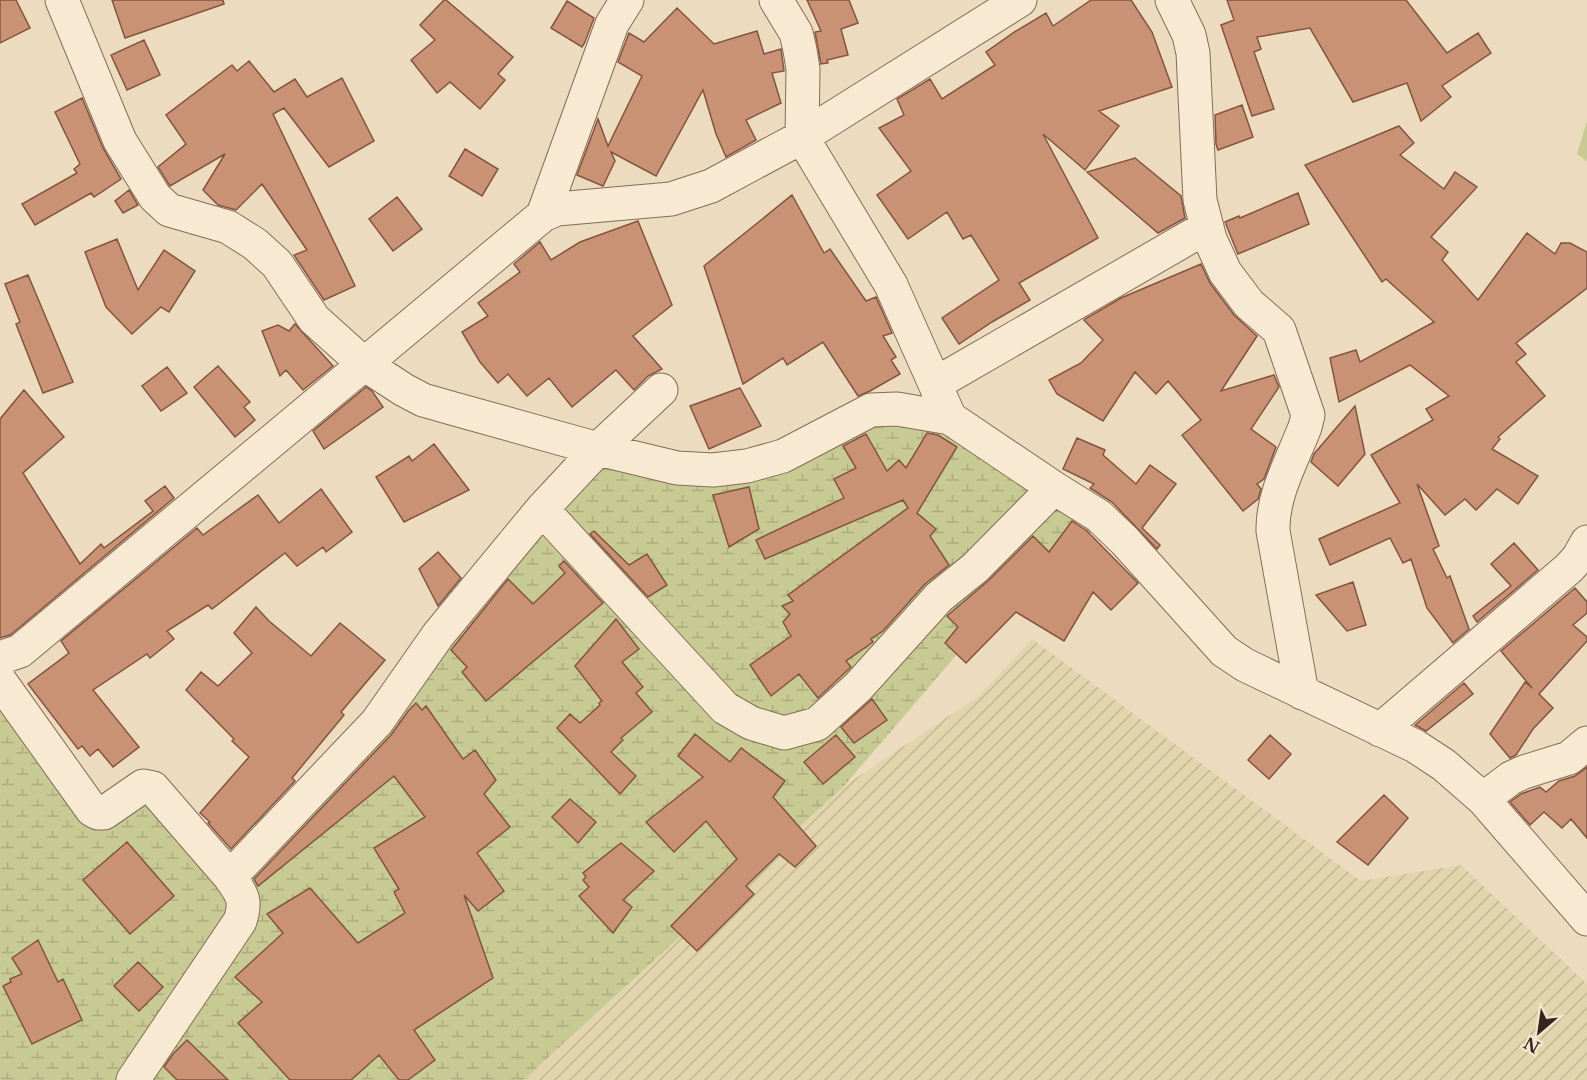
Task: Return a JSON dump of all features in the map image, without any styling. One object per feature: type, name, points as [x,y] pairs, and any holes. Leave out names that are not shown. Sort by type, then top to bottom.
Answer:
[{"type":"street","points":[[62,0],[120,141],[154,197],[169,210],[228,227],[255,244],[278,264],[314,319],[364,364],[404,390],[423,399],[597,449],[677,468],[713,470],[747,466],[783,456],[871,410],[897,409],[950,418],[1099,516],[1125,541],[1224,651],[1245,665],[1415,746],[1444,765],[1483,799],[1587,919]]},
{"type":"street","points":[[543,215],[612,24],[627,0]]},
{"type":"street","points":[[776,0],[796,33],[800,50],[803,69],[801,137],[891,285],[950,418]]},
{"type":"street","points":[[0,658],[20,651],[543,215],[557,209],[671,199],[711,186],[801,137],[1020,0]]},
{"type":"street","points":[[1172,0],[1188,35],[1193,54],[1200,200],[1207,227],[1225,272],[1249,304],[1279,330],[1308,415],[1305,428],[1275,502],[1273,515],[1302,693]]},
{"type":"street","points":[[935,384],[1207,227]]},
{"type":"street","points":[[230,876],[377,722],[438,635],[542,508],[597,449],[662,390]]},
{"type":"street","points":[[542,508],[725,708],[751,723],[784,733],[817,723],[858,687],[939,597],[975,568],[1054,488]]},
{"type":"street","points":[[1380,730],[1569,568],[1587,542]]},
{"type":"street","points":[[0,681],[92,810],[104,813],[143,786],[153,788],[230,876],[244,898],[240,921],[133,1080]]},
{"type":"street","points":[[1483,799],[1511,778],[1569,758],[1587,743]]},
{"type":"shaded area","points":[[1032,639],[1361,881],[1461,865],[1587,984],[1587,1080],[525,1080],[844,786],[979,696]]},
{"type":"green space","points":[[1587,121],[1587,161],[1577,154]]},
{"type":"green space","points":[[924,413],[1097,527],[1001,603],[844,786],[524,1080],[0,1080],[0,692],[78,798],[150,795],[229,886],[601,453],[677,470],[848,423]]},
{"type":"building","points":[[0,0],[16,0],[30,28],[0,43]]},
{"type":"building","points":[[112,0],[223,0],[224,4],[125,38]]},
{"type":"building","points":[[444,0],[513,57],[498,74],[505,80],[480,109],[450,82],[437,93],[411,60],[435,40],[420,25]]},
{"type":"building","points":[[807,0],[849,0],[858,23],[841,29],[848,55],[827,60],[828,63],[821,64],[815,32],[821,31]]},
{"type":"building","points":[[1091,0],[1131,0],[1152,32],[1172,87],[1099,111],[1119,126],[1085,170],[1043,134],[1098,238],[1019,283],[1030,300],[959,344],[942,318],[999,280],[971,235],[963,239],[947,212],[908,239],[877,195],[911,171],[879,128],[904,115],[897,99],[930,79],[942,99],[995,65],[986,52],[1016,31],[1046,13],[1053,26]]},
{"type":"building","points":[[1227,0],[1406,0],[1447,53],[1478,33],[1491,53],[1442,86],[1451,97],[1421,121],[1407,83],[1353,102],[1310,28],[1257,37],[1261,49],[1254,52],[1274,109],[1252,116],[1221,25],[1234,20]]},
{"type":"building","points":[[567,1],[594,18],[582,47],[551,28]]},
{"type":"building","points":[[677,8],[714,44],[757,31],[764,54],[781,49],[784,71],[772,73],[781,103],[746,120],[756,140],[726,157],[716,134],[703,90],[656,176],[611,152],[615,161],[603,186],[577,175],[598,119],[608,146],[642,76],[618,62],[629,33],[644,42]]},
{"type":"building","points":[[144,40],[160,75],[127,90],[111,55]]},
{"type":"building","points":[[249,61],[274,92],[295,79],[307,97],[342,78],[374,141],[329,167],[284,108],[273,114],[355,286],[324,300],[294,255],[307,250],[262,184],[236,210],[218,205],[203,190],[225,154],[170,186],[158,167],[186,144],[166,115],[232,65],[237,71]]},
{"type":"building","points":[[82,98],[103,148],[121,179],[94,197],[91,193],[35,225],[22,204],[77,173],[74,169],[80,164],[55,112]]},
{"type":"building","points":[[1242,105],[1253,137],[1218,150],[1215,115]]},
{"type":"building","points":[[1399,126],[1414,143],[1400,155],[1444,189],[1455,172],[1477,187],[1431,237],[1448,252],[1442,260],[1478,300],[1527,233],[1555,254],[1561,243],[1570,243],[1587,252],[1587,288],[1516,343],[1526,354],[1516,362],[1545,396],[1498,437],[1500,439],[1492,449],[1538,476],[1518,504],[1497,489],[1476,510],[1465,499],[1445,515],[1417,484],[1439,546],[1433,549],[1447,578],[1450,576],[1469,629],[1453,643],[1427,608],[1411,559],[1403,563],[1390,538],[1330,565],[1319,539],[1400,503],[1371,455],[1433,420],[1426,409],[1449,396],[1410,365],[1339,402],[1330,358],[1356,350],[1360,362],[1434,322],[1386,279],[1382,282],[1305,165]]},
{"type":"building","points":[[465,149],[498,169],[482,196],[449,176]]},
{"type":"building","points":[[1135,158],[1181,196],[1185,218],[1158,233],[1087,172]]},
{"type":"building","points":[[129,190],[138,205],[123,213],[115,201]]},
{"type":"building","points":[[1298,193],[1309,224],[1238,254],[1225,222],[1239,216],[1240,218]]},
{"type":"building","points":[[792,195],[824,253],[830,249],[866,301],[876,297],[892,333],[883,336],[896,357],[891,360],[900,374],[858,396],[823,342],[787,365],[783,358],[743,384],[704,266]]},
{"type":"building","points":[[397,197],[422,229],[393,251],[369,219]]},
{"type":"building","points":[[638,221],[672,305],[633,336],[662,369],[648,376],[634,390],[616,370],[572,407],[549,378],[527,396],[508,374],[498,383],[480,362],[462,332],[488,316],[478,303],[520,272],[514,264],[540,242],[551,260],[580,242]]},
{"type":"building","points":[[117,239],[138,290],[164,250],[195,271],[169,312],[161,307],[132,334],[106,307],[85,252]]},
{"type":"building","points":[[1201,264],[1210,283],[1234,315],[1257,336],[1221,391],[1274,375],[1279,387],[1251,429],[1276,447],[1264,479],[1257,484],[1261,489],[1258,499],[1243,511],[1182,435],[1201,420],[1168,381],[1156,394],[1135,372],[1103,421],[1057,394],[1049,380],[1081,363],[1103,340],[1085,319],[1121,298]]},
{"type":"building","points":[[28,275],[73,382],[43,393],[16,324],[20,322],[5,284]]},
{"type":"building","points":[[295,324],[333,366],[303,390],[286,370],[280,376],[262,331],[278,325],[289,331]]},
{"type":"building","points":[[218,366],[250,402],[244,407],[255,420],[235,437],[194,387]]},
{"type":"building","points":[[167,367],[187,393],[161,411],[142,386]]},
{"type":"building","points":[[366,387],[372,391],[383,407],[324,449],[313,431]]},
{"type":"building","points":[[740,388],[761,426],[709,449],[690,406]]},
{"type":"building","points":[[24,390],[64,437],[23,473],[80,564],[101,544],[104,548],[153,511],[145,501],[165,486],[174,498],[20,627],[10,635],[0,638],[0,419]]},
{"type":"building","points":[[1355,406],[1365,454],[1338,486],[1311,462],[1314,454]]},
{"type":"building","points":[[927,433],[938,435],[957,447],[917,513],[936,529],[930,536],[949,565],[925,584],[883,631],[871,639],[873,642],[846,661],[851,667],[818,698],[799,674],[771,696],[750,665],[791,636],[783,622],[790,614],[782,606],[793,601],[788,595],[908,508],[903,500],[765,559],[756,540],[844,498],[834,479],[856,468],[843,446],[866,434],[887,471],[899,460],[906,468]]},
{"type":"building","points":[[1077,438],[1105,450],[1103,455],[1136,484],[1150,465],[1176,484],[1142,528],[1160,545],[1157,549],[1112,502],[1090,488],[1094,484],[1063,469]]},
{"type":"building","points":[[434,444],[469,490],[404,522],[376,477],[409,456],[412,461]]},
{"type":"building","points":[[749,487],[759,529],[729,547],[713,495]]},
{"type":"building","points":[[321,489],[352,532],[326,552],[323,547],[297,566],[285,553],[212,609],[208,605],[167,631],[174,639],[150,658],[147,654],[93,690],[139,747],[113,767],[98,749],[90,756],[82,746],[78,749],[28,684],[69,653],[61,641],[197,528],[203,535],[258,495],[279,523]]},
{"type":"building","points":[[1072,521],[1087,531],[1138,583],[1111,610],[1093,592],[1064,641],[1016,612],[966,663],[945,643],[958,627],[947,616],[988,581],[1033,536],[1049,552]]},
{"type":"building","points":[[594,531],[629,565],[647,554],[667,585],[648,597],[590,534]]},
{"type":"building","points":[[1514,543],[1538,570],[1477,622],[1473,616],[1511,586],[1491,564]]},
{"type":"building","points":[[438,552],[461,578],[438,606],[419,569]]},
{"type":"building","points":[[564,561],[603,603],[486,701],[462,672],[467,667],[451,650],[508,579],[533,604],[565,573],[559,566]]},
{"type":"building","points":[[1353,582],[1366,625],[1347,631],[1316,595]]},
{"type":"building","points":[[1575,588],[1587,602],[1587,613],[1573,625],[1587,637],[1587,641],[1539,694],[1553,708],[1533,729],[1516,755],[1510,758],[1490,734],[1525,682],[1532,688],[1501,651]]},
{"type":"building","points":[[256,607],[269,621],[311,656],[340,623],[385,660],[341,712],[344,715],[292,778],[295,781],[231,849],[200,813],[249,757],[186,690],[201,672],[218,686],[252,653],[234,633]]},
{"type":"building","points":[[616,619],[639,649],[622,662],[643,687],[636,693],[652,712],[621,738],[623,740],[611,752],[636,776],[620,794],[557,728],[570,714],[580,723],[600,705],[602,701],[575,666]]},
{"type":"building","points":[[1464,683],[1473,694],[1426,731],[1415,725]]},
{"type":"building","points":[[872,699],[887,720],[854,743],[841,727]]},
{"type":"building","points":[[416,703],[422,710],[426,706],[463,759],[475,750],[496,780],[484,794],[510,827],[477,853],[504,891],[478,911],[464,895],[493,978],[414,1030],[435,1060],[408,1080],[399,1080],[379,1055],[351,1080],[290,1080],[238,1023],[262,1002],[235,977],[283,933],[267,914],[310,888],[358,943],[405,913],[394,892],[399,889],[374,848],[425,817],[394,776],[258,886],[254,879],[391,735]]},
{"type":"building","points":[[695,734],[730,762],[741,748],[785,781],[773,797],[816,846],[795,867],[779,854],[746,886],[754,894],[697,951],[671,926],[737,859],[706,821],[674,852],[646,822],[703,777],[678,756]]},
{"type":"building","points":[[836,735],[855,757],[823,784],[804,762]]},
{"type":"building","points":[[1270,735],[1291,754],[1269,779],[1248,760]]},
{"type":"building","points":[[1587,767],[1587,838],[1571,819],[1562,828],[1544,812],[1530,825],[1510,802],[1521,794],[1540,787],[1546,792],[1559,781],[1575,776]]},
{"type":"building","points":[[1384,795],[1408,818],[1368,865],[1337,842]]},
{"type":"building","points":[[570,799],[596,822],[578,843],[552,817]]},
{"type":"building","points":[[127,842],[174,896],[130,934],[83,880]]},
{"type":"building","points":[[621,843],[654,871],[623,900],[632,907],[613,933],[579,896],[589,887],[583,880],[586,877],[583,873]]},
{"type":"building","points":[[38,940],[58,982],[63,979],[82,1020],[32,1044],[3,986],[11,982],[10,979],[22,974],[12,958]]},
{"type":"building","points":[[138,962],[163,987],[139,1011],[114,986]]},
{"type":"building","points":[[187,1040],[228,1080],[177,1080],[164,1067]]}]
